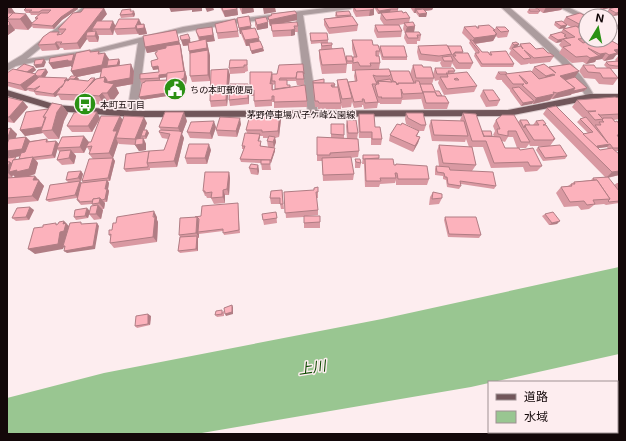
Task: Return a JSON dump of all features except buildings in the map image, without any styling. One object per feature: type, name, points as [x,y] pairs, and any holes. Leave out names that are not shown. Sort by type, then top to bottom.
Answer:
[{"type":"main road","name":"茅野停車場八子ケ峰公園線","points":[[7,93],[57,108],[132,114],[508,113],[590,98],[619,97]]},
{"type":"street","points":[[16,64],[86,7]]},
{"type":"street","points":[[7,68],[16,64],[39,59],[92,52],[183,29],[300,12],[350,7]]},
{"type":"street","points":[[505,7],[570,68],[587,91],[590,98]]},
{"type":"street","points":[[563,7],[578,15]]},
{"type":"street","points":[[300,12],[304,55],[308,71],[313,114]]},
{"type":"street","points":[[132,114],[142,39]]},
{"type":"water","name":"上川","points":[[619,267],[619,354],[498,381],[488,381],[488,383],[471,387],[196,434],[7,434],[7,398],[104,373],[382,319]]},
{"type":"place","name":"ちの本町郵便局","points":[[175,89]]},
{"type":"place","name":"本町五丁目","points":[[85,104]]}]
